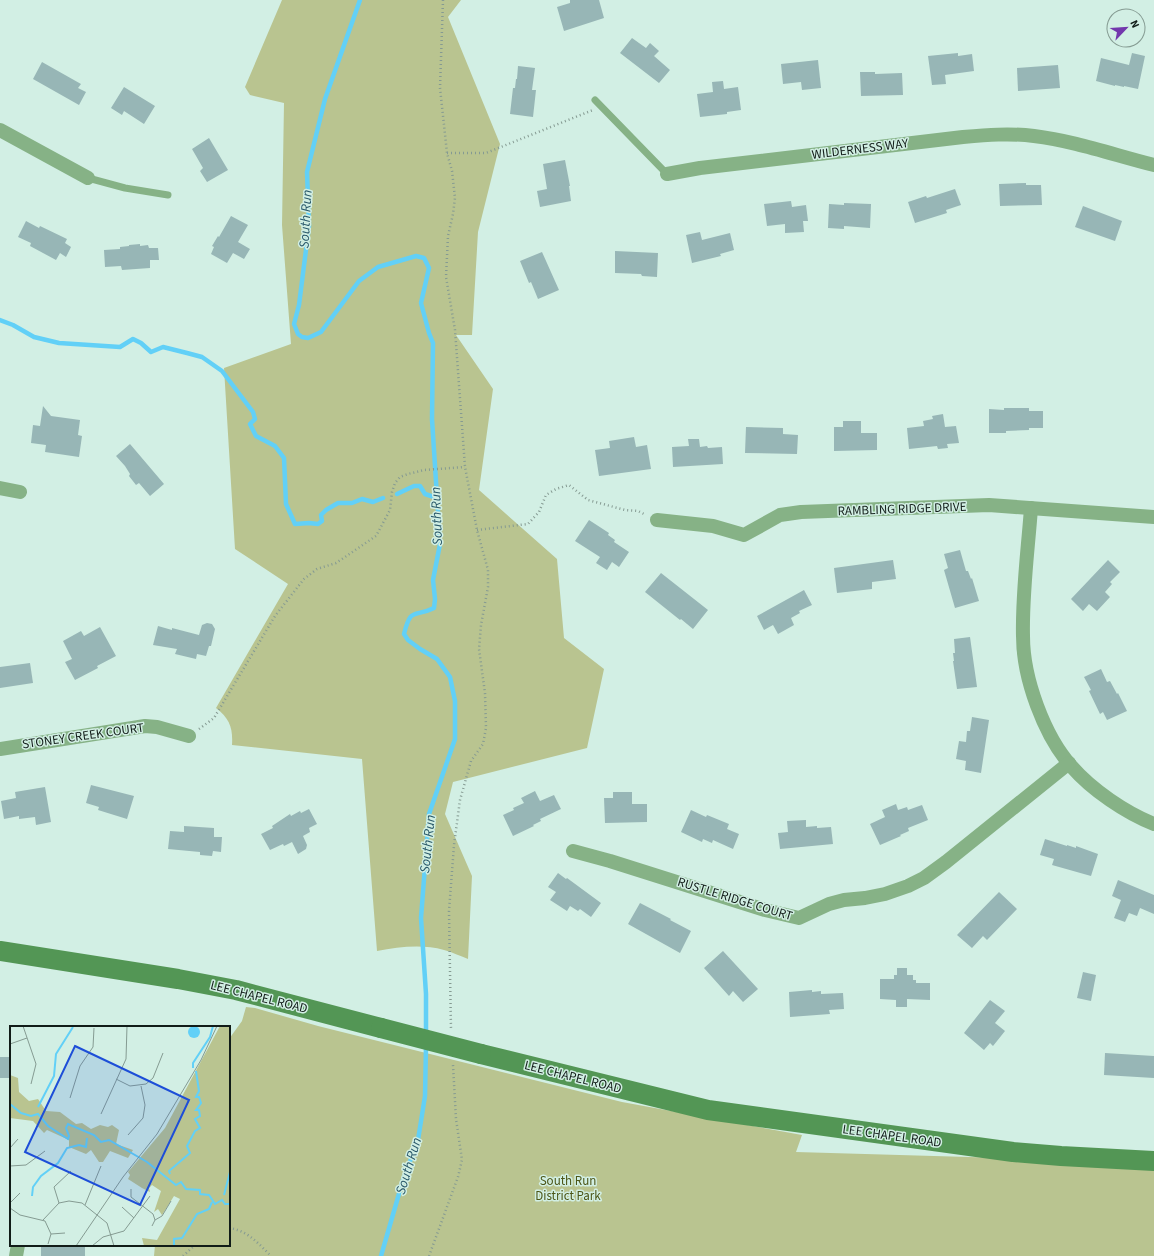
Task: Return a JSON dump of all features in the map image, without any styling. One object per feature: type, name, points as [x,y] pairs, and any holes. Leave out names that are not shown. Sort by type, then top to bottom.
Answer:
[{"type":"main road","name":"LEE CHAPEL ROAD","points":[[0,951],[178,979],[236,990],[481,1054],[708,1110],[1013,1152],[1061,1156],[1154,1160]]},
{"type":"street","points":[[0,130],[88,178]]},
{"type":"street","name":"WILDERNESS WAY","points":[[667,174],[700,168],[963,137],[1001,134],[1063,140],[1154,165]]},
{"type":"street","points":[[0,488],[20,492]]},
{"type":"street","name":"RAMBLING RIDGE DRIVE","points":[[657,520],[713,526],[744,534],[780,515],[790,513],[989,505],[1154,517]]},
{"type":"street","points":[[1032,508],[1025,574],[1022,636],[1026,668],[1041,717],[1056,745],[1069,763],[1084,779],[1109,799],[1126,810],[1154,824]]},
{"type":"street","name":"STONEY CREEK COURT","points":[[0,749],[145,726],[157,727],[189,736]]},
{"type":"street","name":"RUSTLE RIDGE COURT","points":[[574,851],[610,860],[765,910],[799,918],[829,904],[844,900],[885,894],[908,886],[924,878],[1069,763]]},
{"type":"street","points":[[16,1256],[18,1246]]},
{"type":"lane","name":"WILDERNESS WAY","points":[[595,100],[667,174]]},
{"type":"lane","points":[[88,178],[125,188],[168,195]]},
{"type":"path","points":[[443,0],[440,88],[447,153],[452,171],[456,198],[448,236],[446,276],[455,330],[465,467],[477,530],[488,570],[488,587],[481,625],[479,649],[485,693],[486,728],[483,744],[471,761],[467,774],[460,800],[455,837],[450,912],[451,1035]]},
{"type":"path","points":[[447,153],[486,153],[602,107]]},
{"type":"path","points":[[189,736],[214,718],[275,616],[304,580],[316,569],[336,563],[376,536],[390,510],[392,492],[395,483],[400,477],[424,470],[465,467]]},
{"type":"path","points":[[477,530],[528,524],[539,512],[546,495],[556,489],[569,485],[588,500],[625,510],[638,511],[657,520]]},
{"type":"path","points":[[429,1256],[458,1177],[462,1160],[456,1119],[453,1058]]},
{"type":"path","points":[[230,1228],[238,1229],[250,1236],[271,1256]]},
{"type":"path","points":[[182,1256],[194,1246]]},
{"type":"green space","points":[[282,0],[461,0],[448,17],[500,144],[478,232],[472,335],[456,335],[493,389],[479,490],[557,559],[564,638],[604,669],[587,748],[453,782],[445,814],[472,876],[468,959],[447,951],[427,947],[402,947],[377,951],[362,759],[232,745],[230,724],[225,716],[216,708],[288,584],[235,549],[224,368],[291,344],[282,225],[284,103],[250,95],[245,87]]},
{"type":"green space","name":"South Run District Park","points":[[246,1007],[255,1008],[318,1026],[622,1102],[802,1135],[796,1152],[1003,1158],[1154,1168],[1154,1256],[154,1256],[155,1246],[230,1246],[230,1038],[242,1021]]},
{"type":"building","points":[[570,0],[599,0],[604,18],[564,31],[557,7],[570,3]]},
{"type":"building","points":[[632,38],[646,48],[650,43],[659,51],[654,56],[670,70],[659,83],[620,53]]},
{"type":"building","points":[[958,53],[958,56],[972,54],[974,71],[945,75],[946,84],[932,85],[928,56]]},
{"type":"building","points":[[1132,53],[1145,56],[1138,89],[1115,86],[1096,81],[1101,58],[1129,65]]},
{"type":"building","points":[[818,60],[821,88],[802,90],[801,82],[783,84],[781,64]]},
{"type":"building","points":[[42,62],[81,84],[78,88],[86,92],[79,105],[33,79]]},
{"type":"building","points":[[1058,65],[1060,88],[1018,91],[1017,68]]},
{"type":"building","points":[[518,66],[535,68],[532,90],[536,90],[533,117],[510,114],[513,88],[515,88]]},
{"type":"building","points":[[860,72],[875,72],[875,74],[902,73],[903,95],[861,96]]},
{"type":"building","points":[[723,81],[724,89],[738,87],[741,110],[727,112],[727,114],[700,117],[697,94],[713,92],[712,82]]},
{"type":"building","points":[[124,87],[155,106],[144,124],[124,111],[122,115],[111,108]]},
{"type":"building","points":[[209,138],[228,170],[207,182],[200,171],[203,168],[192,149]]},
{"type":"building","points":[[565,160],[571,201],[540,207],[537,191],[547,189],[543,164]]},
{"type":"building","points":[[1026,183],[1026,185],[1041,185],[1042,205],[1000,206],[999,184]]},
{"type":"building","points":[[955,189],[961,205],[946,210],[947,213],[915,223],[908,202],[926,196],[927,198]]},
{"type":"building","points":[[791,201],[792,207],[806,205],[808,221],[803,221],[804,232],[785,233],[785,224],[767,226],[764,204]]},
{"type":"building","points":[[844,203],[871,204],[870,228],[844,226],[844,229],[828,228],[829,204],[844,205]]},
{"type":"building","points":[[1083,206],[1122,221],[1115,241],[1075,227]]},
{"type":"building","points":[[231,216],[248,225],[238,242],[250,249],[244,259],[233,253],[227,263],[211,254],[214,247],[212,246]]},
{"type":"building","points":[[26,221],[67,239],[65,243],[71,247],[66,257],[60,253],[56,260],[30,246],[31,243],[18,237]]},
{"type":"building","points":[[700,232],[702,240],[730,233],[734,250],[720,254],[721,256],[692,263],[686,235]]},
{"type":"building","points":[[140,244],[140,246],[148,245],[149,248],[158,248],[159,260],[150,260],[150,268],[122,270],[121,266],[105,267],[104,250],[120,249],[120,247]]},
{"type":"building","points":[[615,251],[658,253],[657,277],[642,276],[641,274],[615,273]]},
{"type":"building","points":[[542,252],[559,290],[538,299],[531,282],[529,283],[520,261]]},
{"type":"building","points":[[43,406],[51,416],[80,420],[78,435],[82,436],[79,457],[45,452],[46,445],[31,443],[33,425],[40,426]]},
{"type":"building","points":[[1004,408],[1029,408],[1029,411],[1043,411],[1043,428],[1006,431],[1006,433],[989,433],[989,409],[1004,410]]},
{"type":"building","points":[[943,414],[945,427],[956,426],[959,443],[947,444],[948,448],[938,449],[937,446],[909,449],[907,428],[924,426],[923,421],[933,419],[932,416]]},
{"type":"building","points":[[843,421],[861,421],[861,433],[877,433],[877,450],[834,451],[834,427],[843,427]]},
{"type":"building","points":[[746,427],[783,428],[783,434],[798,435],[797,454],[745,453]]},
{"type":"building","points":[[634,437],[636,447],[647,445],[651,469],[599,476],[595,450],[610,448],[609,441]]},
{"type":"building","points":[[688,439],[699,439],[700,447],[722,447],[723,464],[673,467],[672,447],[689,446]]},
{"type":"building","points":[[130,444],[164,484],[150,496],[139,483],[136,485],[129,476],[130,474],[125,466],[116,456]]},
{"type":"building","points":[[589,520],[609,533],[608,535],[615,540],[614,542],[629,552],[619,567],[612,562],[607,570],[596,563],[600,557],[575,541]]},
{"type":"building","points":[[960,550],[966,571],[968,571],[971,579],[972,578],[979,601],[955,608],[944,570],[948,568],[944,554]]},
{"type":"building","points":[[893,560],[896,579],[872,582],[872,589],[837,593],[834,568]]},
{"type":"building","points":[[1108,560],[1120,572],[1110,582],[1112,584],[1105,592],[1110,597],[1097,611],[1089,604],[1083,611],[1071,599]]},
{"type":"building","points":[[661,573],[708,610],[693,629],[645,592]]},
{"type":"building","points":[[804,590],[812,605],[799,611],[800,613],[791,618],[794,625],[778,634],[773,625],[764,630],[757,616]]},
{"type":"building","points":[[207,623],[212,624],[215,629],[211,646],[209,646],[206,656],[197,654],[196,659],[175,654],[177,649],[153,645],[158,626],[199,635],[202,625]]},
{"type":"building","points":[[100,627],[116,656],[97,666],[98,668],[75,680],[65,662],[72,659],[63,641],[81,631],[84,636]]},
{"type":"building","points":[[970,637],[977,687],[957,689],[953,661],[953,653],[955,653],[954,639]]},
{"type":"building","points":[[30,663],[33,683],[0,688],[0,667]]},
{"type":"building","points":[[1101,669],[1107,682],[1110,681],[1117,694],[1118,693],[1127,711],[1107,720],[1103,712],[1100,714],[1089,691],[1091,690],[1084,677]]},
{"type":"building","points":[[972,717],[989,720],[981,773],[965,770],[966,761],[956,759],[959,741],[966,742],[967,731],[970,731]]},
{"type":"building","points":[[91,785],[134,796],[127,819],[98,810],[99,807],[86,803]]},
{"type":"building","points":[[45,787],[51,822],[36,825],[35,817],[19,819],[19,816],[4,819],[1,801],[16,798],[15,792]]},
{"type":"building","points":[[535,791],[540,801],[554,795],[561,809],[540,819],[541,821],[533,825],[534,826],[513,836],[503,815],[524,803],[521,798]]},
{"type":"building","points":[[613,792],[632,792],[632,804],[647,804],[647,822],[605,823],[604,798],[613,798]]},
{"type":"building","points":[[896,804],[898,810],[907,807],[908,810],[922,805],[928,820],[908,828],[909,831],[900,835],[901,836],[880,845],[870,824],[885,817],[882,810]]},
{"type":"building","points":[[309,809],[317,824],[309,828],[310,832],[303,836],[307,845],[306,849],[298,854],[292,842],[270,850],[261,834],[273,828],[272,826],[290,814],[291,816],[300,811],[301,813]]},
{"type":"building","points":[[691,810],[706,817],[707,815],[729,824],[727,829],[739,834],[733,849],[713,840],[712,843],[703,839],[702,842],[681,832]]},
{"type":"building","points":[[806,820],[806,827],[831,827],[833,844],[780,849],[778,833],[788,832],[787,821]]},
{"type":"building","points":[[184,826],[214,828],[214,837],[222,837],[221,852],[213,851],[212,856],[200,855],[200,852],[168,849],[170,831],[184,832]]},
{"type":"building","points":[[1045,839],[1076,848],[1076,846],[1098,854],[1091,876],[1052,865],[1054,859],[1040,855]]},
{"type":"building","points":[[558,873],[601,903],[591,917],[580,909],[578,911],[570,906],[567,911],[550,900],[556,892],[548,887]]},
{"type":"building","points":[[1118,880],[1154,895],[1154,914],[1140,908],[1137,916],[1129,913],[1125,922],[1114,918],[1121,900],[1112,896]]},
{"type":"building","points":[[999,892],[1017,909],[987,940],[983,936],[972,948],[957,935]]},
{"type":"building","points":[[640,903],[691,931],[680,953],[628,924]]},
{"type":"building","points":[[723,951],[758,989],[743,1002],[733,991],[729,996],[704,968]]},
{"type":"building","points":[[897,968],[907,968],[907,975],[913,975],[913,980],[916,980],[916,983],[930,983],[930,1000],[907,999],[907,1007],[896,1007],[896,1000],[880,999],[880,979],[894,979],[894,975],[897,975]]},
{"type":"building","points":[[1083,972],[1096,975],[1091,1001],[1077,998]]},
{"type":"building","points":[[812,990],[812,992],[821,991],[821,994],[843,993],[844,1009],[829,1010],[830,1014],[790,1017],[789,992]]},
{"type":"building","points":[[990,1000],[1005,1011],[995,1023],[1005,1031],[993,1046],[990,1043],[984,1050],[964,1033]]},
{"type":"building","points":[[1105,1053],[1154,1056],[1154,1078],[1104,1075]]},
{"type":"building","points":[[0,1057],[10,1057],[10,1078],[0,1078]]},
{"type":"building","points":[[41,1246],[85,1246],[85,1256],[41,1256]]},
{"type":"waterway","name":"South Run","points":[[360,0],[325,99],[307,172],[309,226],[299,305],[294,324],[298,334],[302,337],[308,338],[321,332],[359,281],[378,267],[416,256],[424,258],[429,268],[421,303],[433,343],[432,419],[440,544],[433,580],[435,599],[434,608],[411,616],[406,625],[404,634],[408,640],[437,659],[450,677],[455,701],[455,739],[429,814],[421,918],[426,994],[426,1034]]},
{"type":"waterway","points":[[0,320],[13,325],[34,337],[59,343],[120,347],[133,339],[141,343],[151,352],[163,347],[202,357],[222,371],[253,412],[255,419],[250,424],[256,436],[275,446],[284,458],[286,504],[295,524],[318,524],[322,521],[321,515],[326,510],[338,503],[352,503],[362,499],[373,502],[383,498]]},
{"type":"waterway","points":[[397,494],[414,486],[420,486],[425,494],[437,498]]},
{"type":"waterway","name":"South Run","points":[[381,1256],[403,1180],[418,1140],[425,1096],[426,1046]]}]
